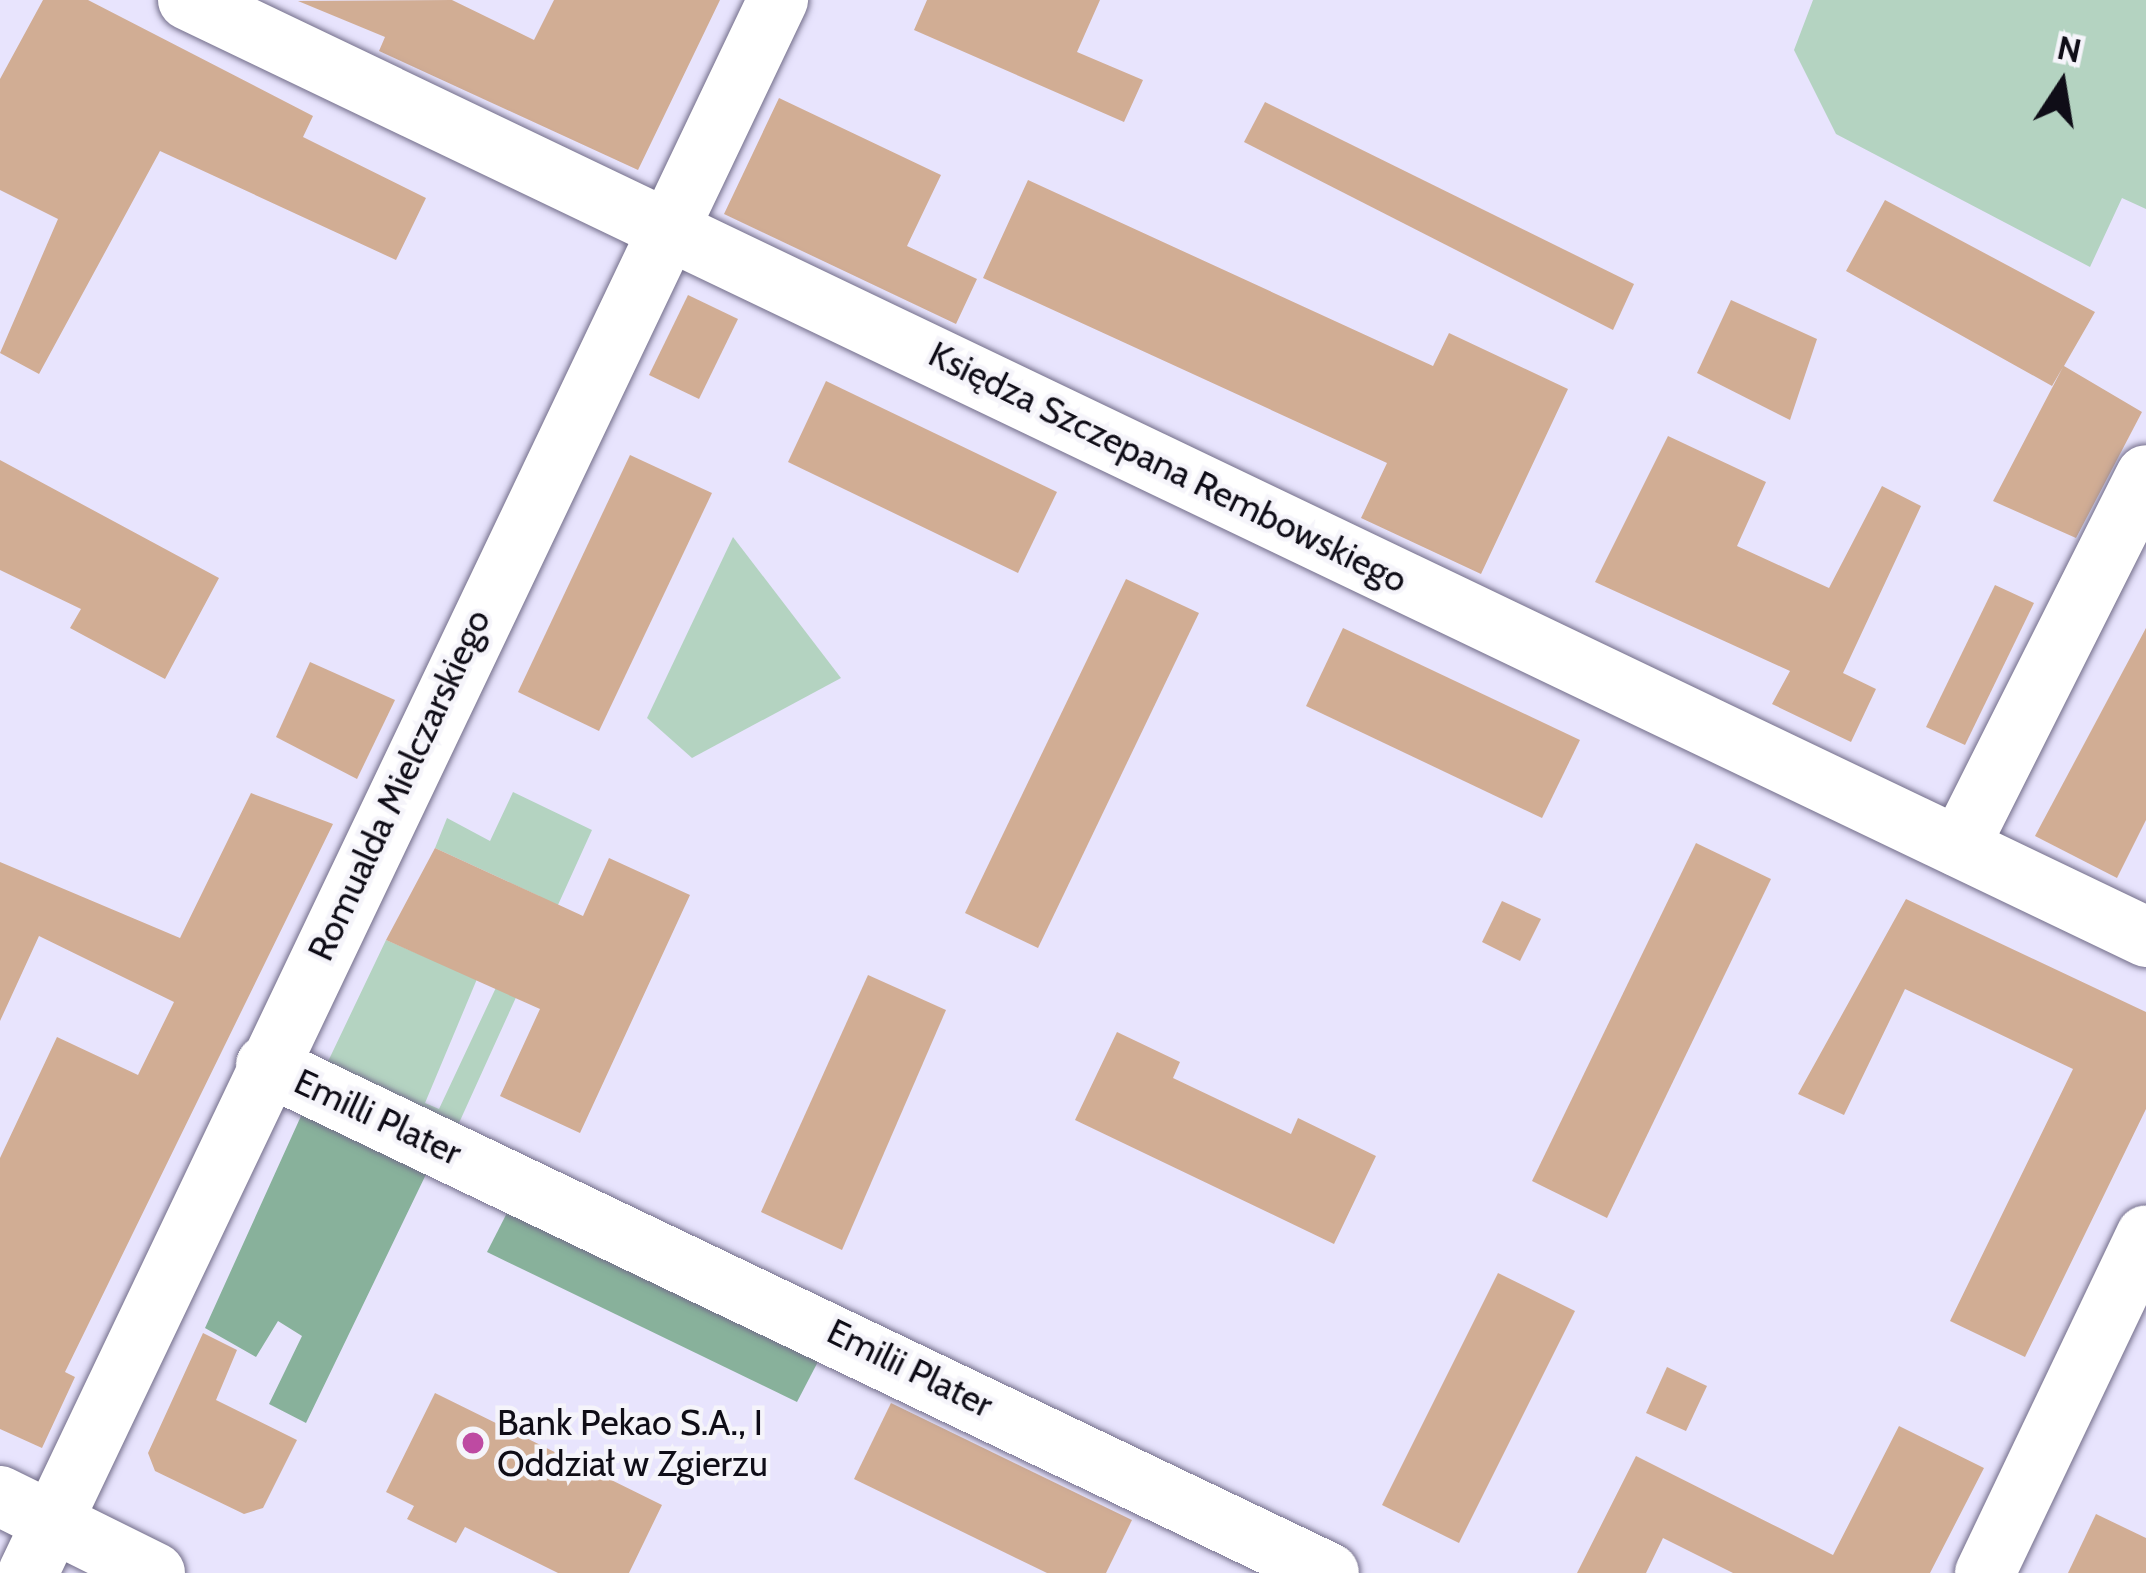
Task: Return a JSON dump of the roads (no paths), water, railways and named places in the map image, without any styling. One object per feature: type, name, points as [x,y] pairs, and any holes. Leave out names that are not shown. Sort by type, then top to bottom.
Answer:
[{"type":"street","name":"Księdza Szczepana Rembowskiego","points":[[188,0],[2146,937]]},
{"type":"street","name":"Romualda Mielczarskiego","points":[[27,1530],[266,1065],[778,0]]},
{"type":"street","points":[[1959,847],[2146,475]]},
{"type":"street","name":"Emilli Plater","points":[[266,1065],[490,1168]]},
{"type":"street","name":"Emilii Plater","points":[[490,1168],[1329,1573]]},
{"type":"street","points":[[1985,1573],[2146,1234]]},
{"type":"street","points":[[27,1530],[155,1573]]},
{"type":"place","name":"Bank Pekao S.A., I Oddział w Zgierzu","points":[[473,1443]]}]
